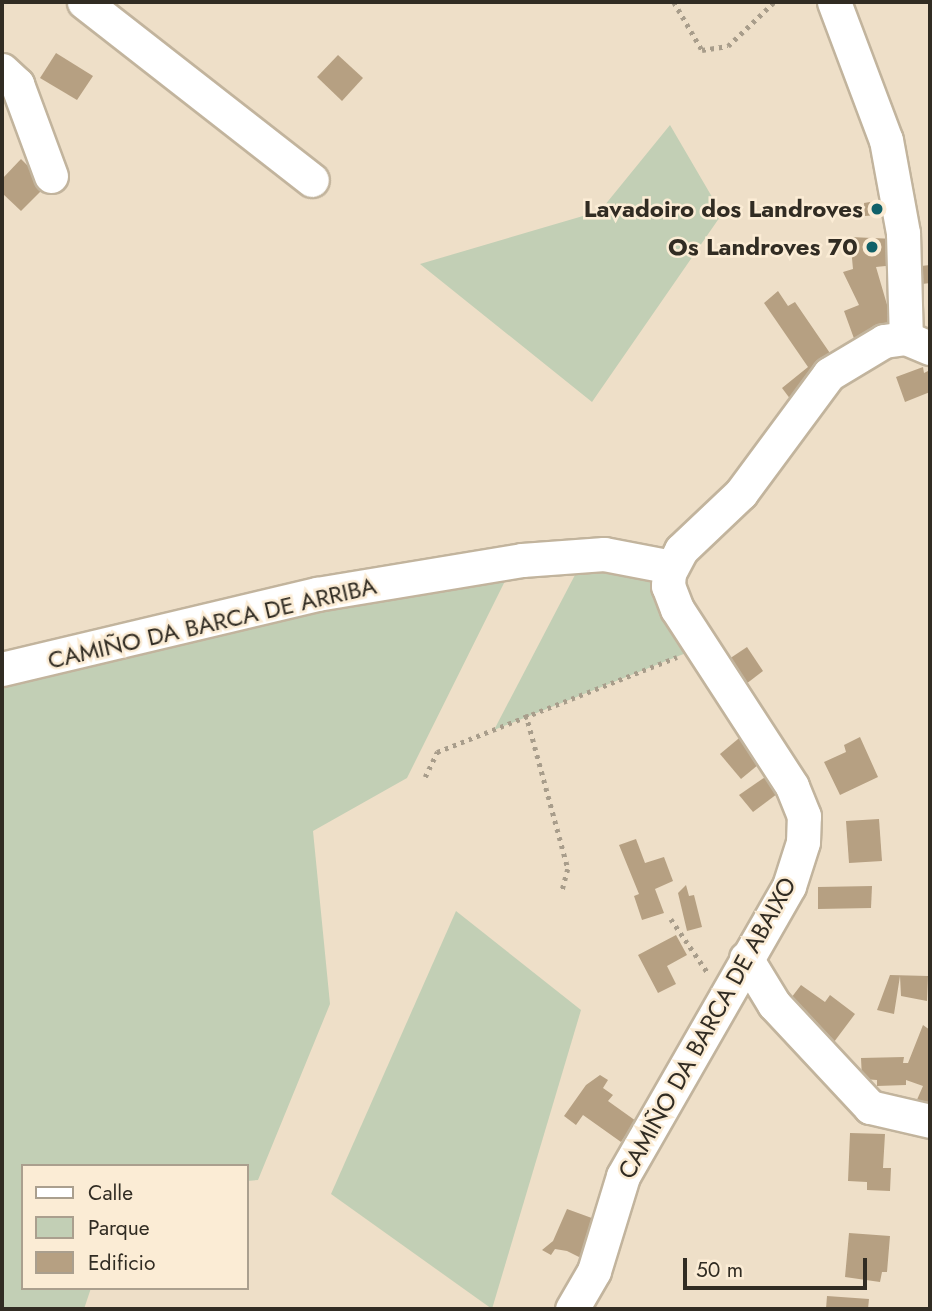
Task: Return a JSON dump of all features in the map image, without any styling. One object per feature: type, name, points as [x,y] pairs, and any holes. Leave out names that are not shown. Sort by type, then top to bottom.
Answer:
[{"type":"street","points":[[84,2],[312,180]]},
{"type":"street","points":[[672,567],[681,550],[741,493],[828,374],[884,341],[918,343],[903,233],[886,140],[834,2]]},
{"type":"street","points":[[2,70],[17,84],[51,176]]},
{"type":"street","name":"CAMIÑO DA BARCA DE ARRIBA","points":[[2,669],[317,594],[522,561],[604,554],[672,567]]},
{"type":"street","name":"CAMIÑO DA BARCA DE ABAIXO","points":[[572,1309],[594,1271],[623,1176],[657,1122],[726,991],[789,886],[803,842],[804,816],[792,786],[668,586],[672,567]]},
{"type":"street","points":[[746,958],[774,1004],[870,1107],[930,1121]]},
{"type":"path","points":[[674,2],[702,50],[728,46],[774,2]]},
{"type":"path","points":[[425,777],[436,752],[526,714],[704,647]]},
{"type":"path","points":[[526,714],[568,869],[562,891]]},
{"type":"path","points":[[671,919],[705,969],[726,991]]},
{"type":"green space","points":[[670,125],[722,214],[592,402],[420,264],[600,211]]},
{"type":"green space","points":[[654,572],[691,651],[494,730],[576,573]]},
{"type":"green space","points":[[507,577],[407,778],[313,831],[330,1004],[258,1180],[248,1181],[248,1164],[21,1164],[21,1290],[90,1290],[84,1309],[2,1309],[2,654]]},
{"type":"green space","points":[[456,911],[581,1010],[492,1309],[331,1194]]},
{"type":"building","points":[[56,53],[93,76],[77,100],[40,78]]},
{"type":"building","points":[[338,55],[363,78],[342,101],[317,77]]},
{"type":"building","points":[[21,159],[47,185],[21,211],[2,193],[2,179]]},
{"type":"building","name":"Lavadoiro dos Landroves","points":[[888,199],[890,214],[865,216],[864,203]]},
{"type":"building","points":[[850,237],[895,239],[895,265],[876,267],[895,332],[856,344],[844,311],[859,305],[843,272],[853,269]]},
{"type":"building","points":[[930,265],[930,283],[915,285],[912,267]]},
{"type":"building","points":[[778,291],[788,306],[795,302],[834,359],[794,404],[782,388],[808,367],[764,303]]},
{"type":"building","points":[[923,367],[924,373],[930,370],[930,392],[905,402],[896,377]]},
{"type":"building","points":[[747,647],[763,671],[746,684],[729,659]]},
{"type":"building","points":[[744,734],[764,760],[741,779],[720,754]]},
{"type":"building","points":[[860,737],[878,777],[840,795],[824,762],[846,752],[844,745]]},
{"type":"building","points":[[771,773],[781,791],[753,812],[739,795]]},
{"type":"building","points":[[879,819],[882,861],[849,863],[846,821]]},
{"type":"building","points":[[636,839],[645,863],[664,857],[673,881],[655,889],[664,913],[642,920],[634,896],[639,894],[619,845]]},
{"type":"building","points":[[686,885],[689,896],[694,895],[702,927],[687,931],[678,893]]},
{"type":"building","points":[[872,886],[871,908],[818,909],[818,887]]},
{"type":"building","points":[[676,935],[687,955],[667,966],[676,984],[658,993],[638,955]]},
{"type":"building","points":[[890,975],[928,976],[927,1001],[901,996],[900,976],[894,1014],[877,1010]]},
{"type":"building","points":[[801,985],[825,1002],[830,995],[855,1014],[834,1042],[788,1002]]},
{"type":"building","points":[[923,1025],[930,1030],[930,1109],[916,1102],[923,1086],[906,1080],[906,1085],[877,1086],[877,1080],[862,1079],[861,1058],[904,1057],[903,1063],[908,1063]]},
{"type":"building","points":[[600,1075],[608,1080],[603,1088],[613,1095],[608,1101],[636,1121],[621,1142],[583,1115],[576,1125],[564,1116],[586,1085]]},
{"type":"building","points":[[850,1133],[885,1134],[883,1168],[891,1168],[890,1191],[867,1190],[867,1182],[848,1181]]},
{"type":"building","points":[[567,1209],[600,1221],[585,1260],[567,1251],[555,1249],[551,1255],[542,1250],[553,1241]]},
{"type":"building","points":[[849,1233],[890,1236],[887,1272],[882,1272],[880,1282],[845,1277]]},
{"type":"building","points":[[827,1296],[869,1299],[868,1309],[826,1309]]},
{"type":"place","name":"Lavadoiro dos Landroves","points":[[877,209]]},
{"type":"place","name":"Os Landroves 70","points":[[872,247]]}]
